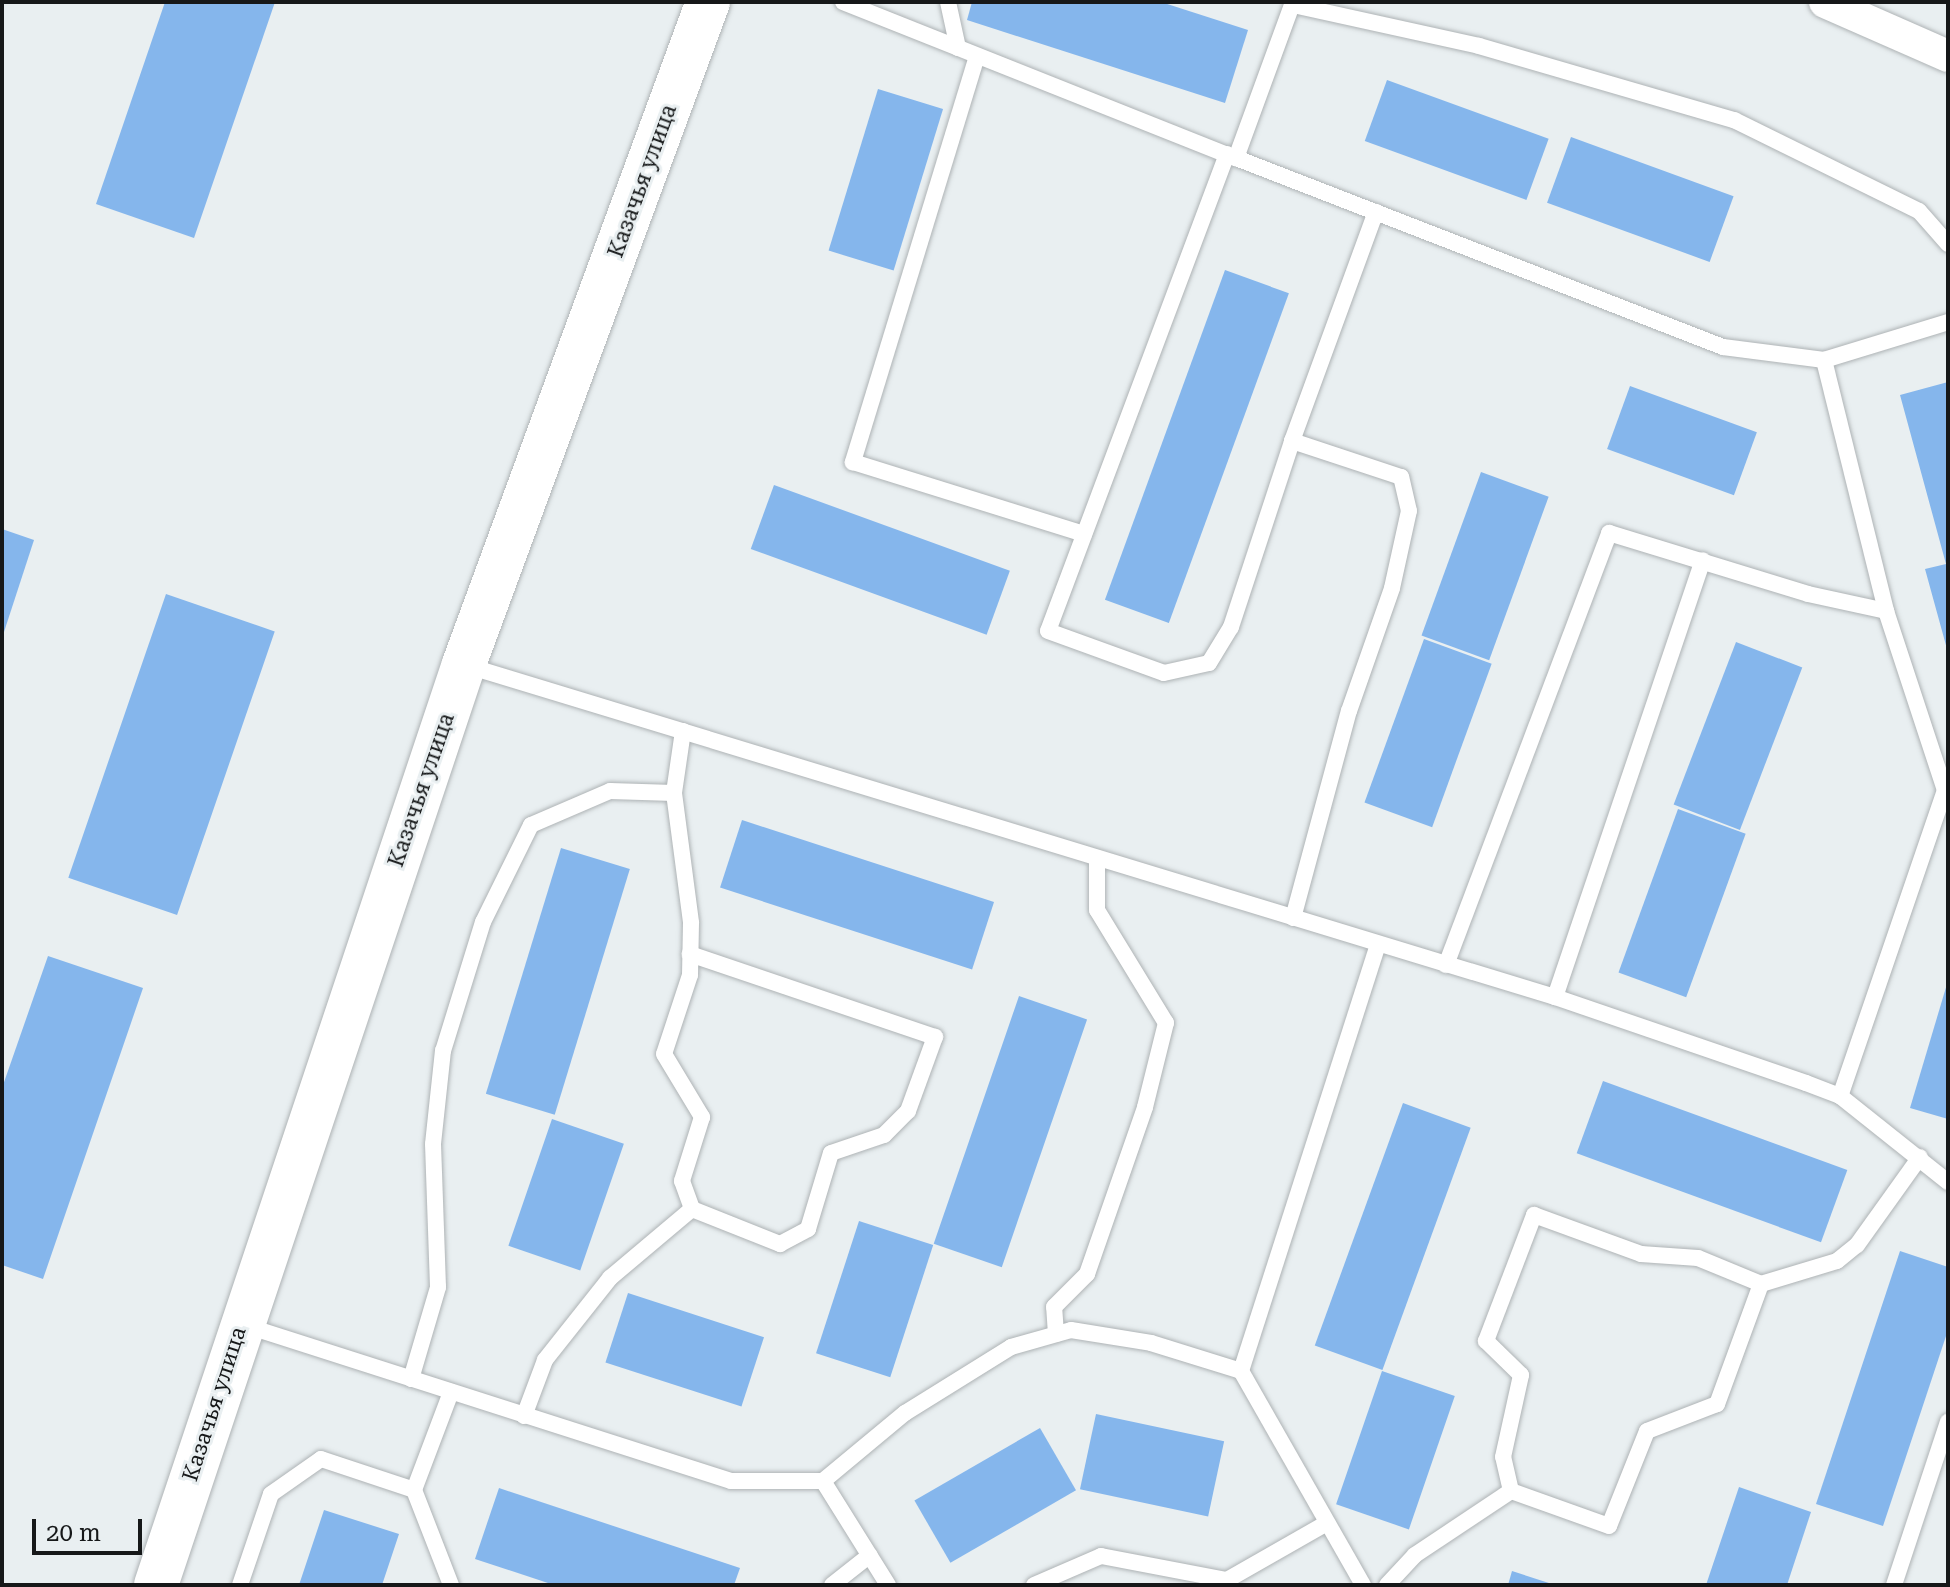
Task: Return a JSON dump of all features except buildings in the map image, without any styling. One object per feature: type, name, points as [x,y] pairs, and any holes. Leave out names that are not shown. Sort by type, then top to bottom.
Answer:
[{"type":"street","name":"Казачья улица","points":[[156,1585],[239,1323],[464,664],[708,2]]},
{"type":"street","points":[[1825,2],[1948,56]]},
{"type":"lane","points":[[843,2],[1723,347],[1824,360],[1948,322]]},
{"type":"lane","points":[[948,2],[958,48]]},
{"type":"lane","points":[[1376,212],[1292,441],[1231,627],[1209,663],[1164,673],[1048,631],[1231,156],[1293,4],[1479,46],[1734,120],[1919,211],[1948,244]]},
{"type":"lane","points":[[977,56],[853,462],[1084,534]]},
{"type":"lane","points":[[1824,360],[1886,611],[1947,790],[1840,1096]]},
{"type":"lane","points":[[1292,441],[1401,477],[1409,511],[1392,588],[1349,711],[1293,918]]},
{"type":"lane","points":[[1446,965],[1609,533],[1808,594],[1886,611]]},
{"type":"lane","points":[[1555,997],[1703,560]]},
{"type":"lane","points":[[464,664],[1555,997],[1840,1096],[1948,1182]]},
{"type":"lane","points":[[683,731],[674,793],[690,975],[664,1054],[702,1117],[682,1181],[692,1209],[780,1244],[808,1229],[831,1153],[884,1135],[908,1111],[935,1037],[690,954]]},
{"type":"lane","points":[[411,1379],[438,1287],[433,1144],[443,1051],[483,922],[531,825],[610,791],[674,793]]},
{"type":"lane","points":[[1056,1334],[1054,1307],[1087,1274],[1145,1107],[1166,1023],[1097,910],[1097,858]]},
{"type":"lane","points":[[1241,1371],[1378,944]]},
{"type":"lane","points":[[1511,1491],[1503,1457],[1521,1375],[1486,1341],[1534,1215],[1641,1254],[1698,1258],[1761,1284],[1837,1261],[1857,1245],[1920,1157]]},
{"type":"lane","points":[[524,1416],[545,1360],[610,1278],[692,1209]]},
{"type":"lane","points":[[1511,1491],[1609,1526],[1647,1431],[1717,1404],[1761,1284]]},
{"type":"lane","points":[[239,1323],[731,1481],[823,1481],[905,1413],[1011,1347],[1071,1330],[1151,1343],[1241,1371],[1363,1585]]},
{"type":"lane","points":[[451,1392],[414,1490],[451,1585]]},
{"type":"lane","points":[[1894,1585],[1948,1422]]},
{"type":"lane","points":[[240,1585],[271,1494],[321,1459],[414,1490]]},
{"type":"lane","points":[[823,1481],[888,1585]]},
{"type":"lane","points":[[1387,1585],[1415,1555],[1511,1491]]},
{"type":"lane","points":[[1039,1584],[1101,1556],[1226,1583],[1327,1523]]},
{"type":"lane","points":[[832,1585],[870,1555]]}]
